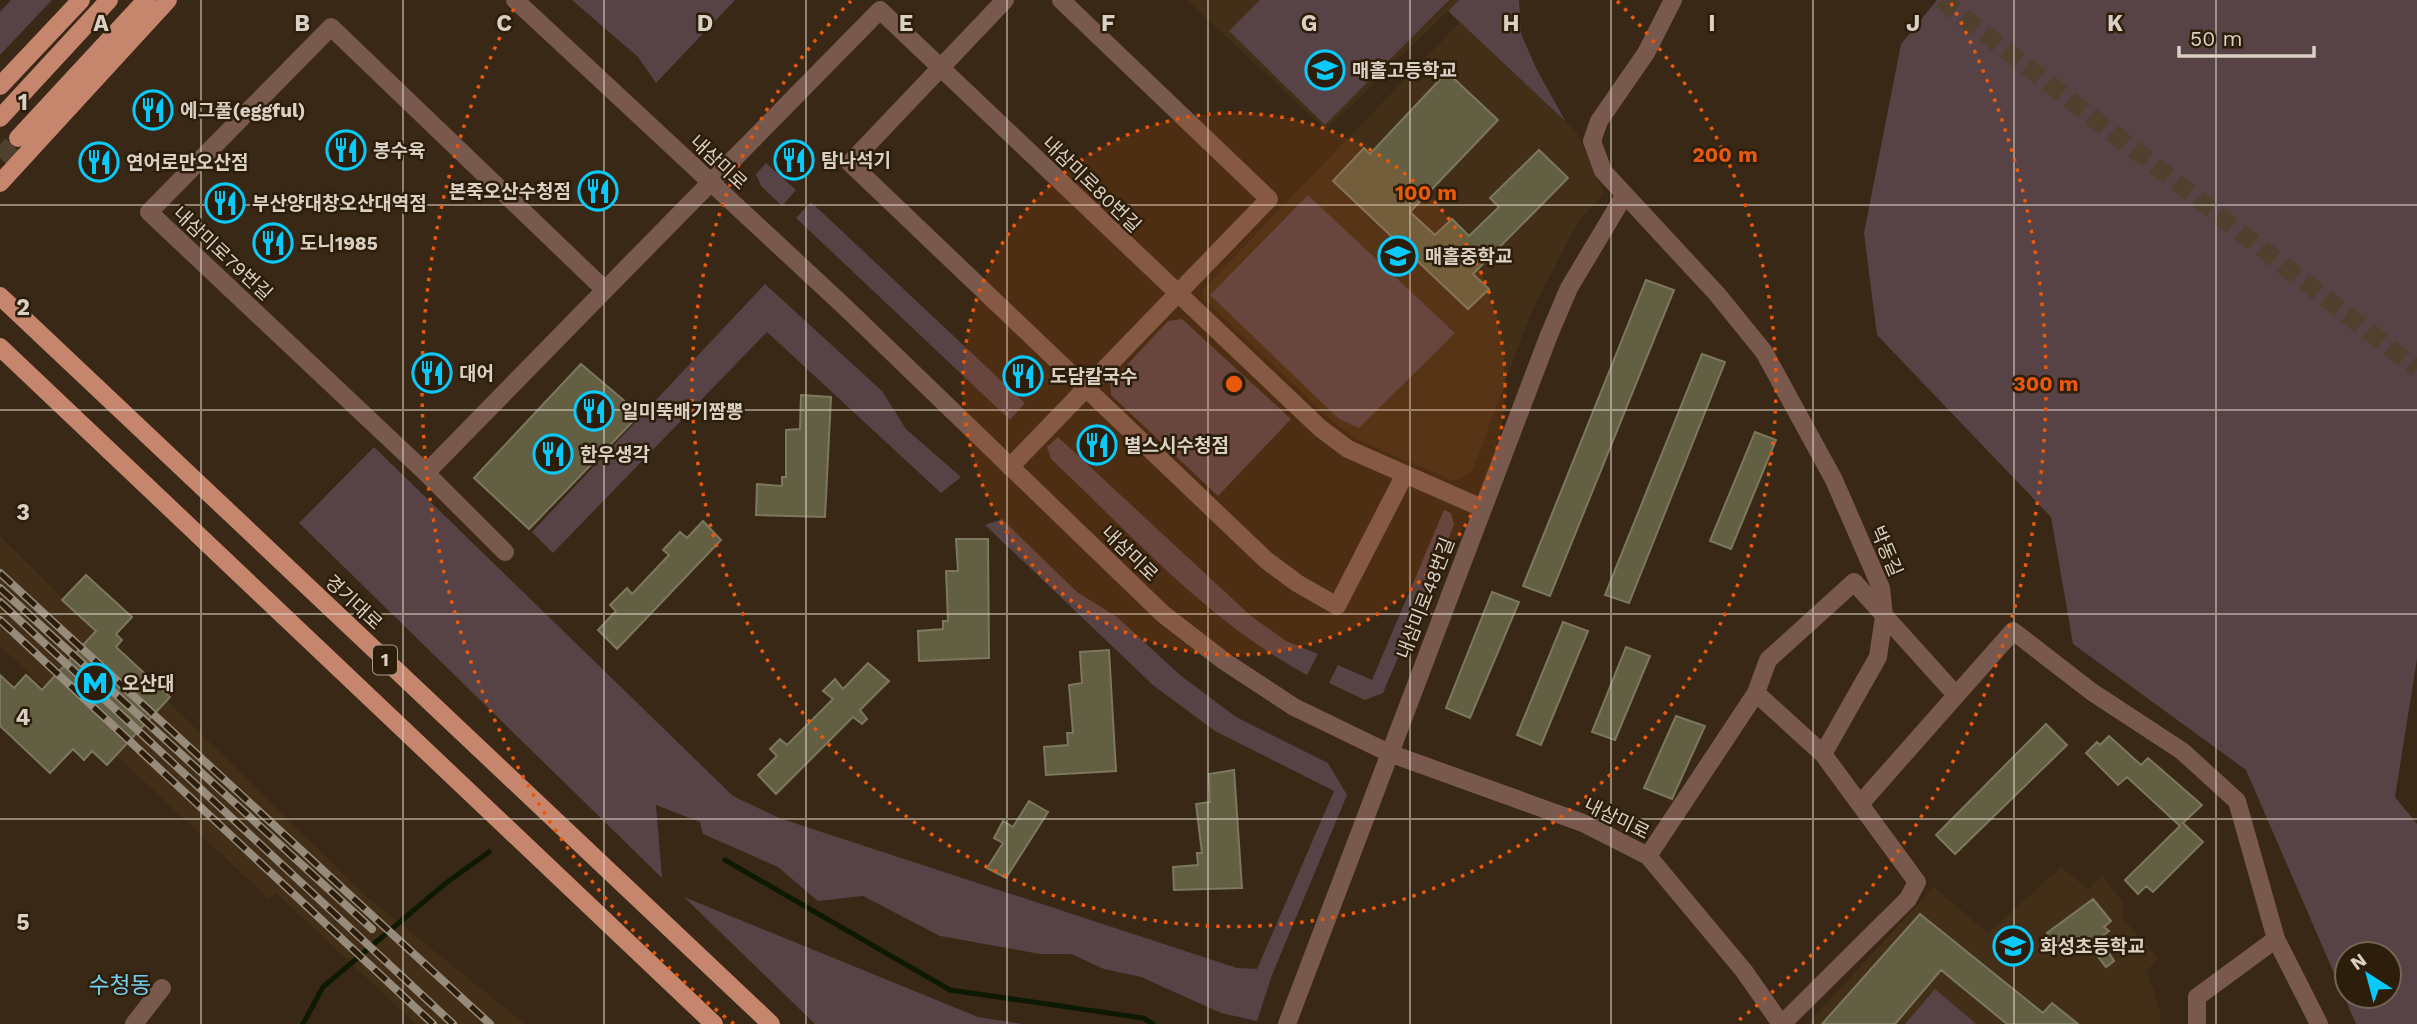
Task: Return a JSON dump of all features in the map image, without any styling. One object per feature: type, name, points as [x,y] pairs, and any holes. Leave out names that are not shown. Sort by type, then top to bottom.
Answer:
[{"type":"main road","points":[[0,86],[81,0]]},
{"type":"main road","points":[[0,118],[109,0]]},
{"type":"main road","points":[[18,138],[146,0]]},
{"type":"main road","points":[[0,183],[169,0]]},
{"type":"main road","name":"경기대로","points":[[0,296],[771,1024]]},
{"type":"main road","name":"1","points":[[0,347],[714,1024]]},
{"type":"street","name":"내삼미로","points":[[515,0],[846,308],[1163,614],[1224,661],[1294,707],[1389,753],[1583,823],[1648,856],[1744,971],[1782,1024]]},
{"type":"street","points":[[1005,0],[850,163],[1266,560],[1297,583],[1337,606],[1404,476]]},
{"type":"street","points":[[1010,467],[1269,199],[1061,0]]},
{"type":"street","name":"박동길","points":[[1673,0],[1646,53],[1599,121],[1592,141],[1603,171],[1717,294],[1777,373],[1834,480],[1881,588],[1884,616],[1878,657],[1823,754]]},
{"type":"street","name":"내삼미로80번길","points":[[709,182],[885,5],[941,67],[1178,296],[1320,428],[1348,449],[1404,476],[1482,508]]},
{"type":"street","name":"내삼미로79번길","points":[[426,473],[149,212],[331,27],[606,290]]},
{"type":"street","points":[[506,552],[426,473],[709,182]]},
{"type":"street","name":"내삼미로48번길","points":[[1287,1024],[1482,508],[1569,288],[1624,196]]},
{"type":"street","points":[[1648,856],[1756,693],[1768,660],[1854,582],[1956,695]]},
{"type":"street","points":[[1861,803],[2013,631],[2092,692],[2182,751],[2237,801],[2276,939],[2319,1024]]},
{"type":"street","points":[[1756,693],[1823,754],[1917,882],[1908,899],[1782,1024]]},
{"type":"street","points":[[2197,1024],[2197,997],[2276,939]]},
{"type":"street","points":[[134,1024],[162,988]]},
{"type":"shaded area","points":[[11,0],[52,0],[0,55],[0,12]]},
{"type":"shaded area","points":[[572,0],[735,0],[656,83],[638,57]]},
{"type":"shaded area","name":"매홀고등학교","points":[[1187,0],[1459,0],[1326,130]]},
{"type":"shaded area","name":"매홀고등학교","points":[[1260,0],[1449,0],[1325,125],[1229,31]]},
{"type":"shaded area","points":[[1459,0],[1519,0],[1521,34],[1537,70],[1566,122],[1448,11]]},
{"type":"shaded area","points":[[1937,0],[2417,0],[2417,659],[2395,797],[2417,824],[2417,1024],[2356,1024],[2350,1010],[2403,1010],[2403,940],[2333,940],[2333,971],[2246,770],[2073,644],[2051,517],[1877,335],[1864,233],[1901,44]]},
{"type":"shaded area","name":"매홀중학교","points":[[1460,22],[1577,133],[1604,194],[1577,223],[1531,313],[1472,472],[1454,481],[1360,441],[1333,422],[1203,298],[1203,289]]},
{"type":"shaded area","points":[[766,163],[796,190],[782,206],[761,186],[756,174]]},
{"type":"shaded area","points":[[1308,195],[1455,333],[1359,428],[1339,419],[1210,295]]},
{"type":"shaded area","points":[[811,202],[1025,403],[1010,420],[796,218]]},
{"type":"shaded area","points":[[765,284],[882,391],[906,429],[961,477],[941,493],[767,332],[553,553],[532,532]]},
{"type":"shaded area","points":[[1182,319],[1291,419],[1218,496],[1111,395],[1110,383],[1168,321]]},
{"type":"shaded area","points":[[1058,437],[1251,616],[1286,641],[1318,654],[1307,675],[1237,630],[1141,547],[1051,459],[1047,447]]},
{"type":"shaded area","points":[[374,447],[733,796],[779,818],[1237,968],[1257,969],[1334,791],[1215,731],[1154,686],[985,525],[1002,519],[1077,592],[1117,617],[1180,675],[1236,717],[1328,763],[1347,795],[1272,975],[1257,1021],[1221,1013],[1141,977],[1104,969],[1071,954],[1040,954],[940,936],[863,896],[818,901],[778,867],[703,834],[700,822],[656,805],[662,878],[299,523]]},
{"type":"shaded area","points":[[1444,510],[1451,513],[1454,525],[1383,693],[1365,700],[1329,683],[1338,665],[1372,680]]},
{"type":"shaded area","points":[[0,536],[366,896],[525,1024],[416,1024],[276,893],[269,899],[0,646]]},
{"type":"shaded area","name":"화성초등학교","points":[[2061,867],[2088,889],[2102,875],[2122,901],[2123,919],[2158,958],[2147,971],[2161,1013],[2160,1024],[1809,1022],[1934,887],[1988,933]]},
{"type":"shaded area","points":[[684,897],[978,1017],[1023,1024],[815,1024]]},
{"type":"shaded area","points":[[1935,989],[1976,1024],[1905,1024]]},
{"type":"building","points":[[1447,72],[1498,120],[1410,212],[1435,235],[1452,219],[1469,236],[1499,207],[1490,198],[1539,150],[1568,178],[1473,274],[1489,289],[1468,309],[1333,181],[1364,148],[1370,154]]},
{"type":"building","points":[[1646,280],[1674,290],[1550,596],[1523,586]]},
{"type":"building","points":[[1702,354],[1725,362],[1629,603],[1605,595]]},
{"type":"building","points":[[581,364],[640,414],[529,529],[474,478]]},
{"type":"building","points":[[801,395],[831,397],[825,517],[756,515],[757,484],[782,486],[782,477],[786,477],[786,430],[800,429]]},
{"type":"building","points":[[1755,432],[1776,440],[1731,549],[1710,541]]},
{"type":"building","points":[[703,521],[721,540],[617,649],[598,630],[616,611],[610,605],[627,588],[632,594],[669,555],[663,550],[680,532],[687,538]]},
{"type":"building","points":[[956,539],[988,539],[989,658],[919,661],[918,631],[943,629],[943,621],[948,621],[946,571],[958,571]]},
{"type":"building","points":[[86,575],[132,617],[116,634],[122,640],[116,647],[170,697],[107,765],[92,751],[84,760],[73,749],[50,773],[0,726],[0,675],[14,688],[26,675],[42,690],[96,631],[62,600]]},
{"type":"building","points":[[1492,592],[1519,602],[1470,718],[1446,708]]},
{"type":"building","points":[[1563,622],[1588,631],[1541,745],[1517,735]]},
{"type":"building","points":[[1626,647],[1650,656],[1615,740],[1592,732]]},
{"type":"building","points":[[1109,650],[1116,771],[1046,775],[1044,747],[1068,745],[1067,733],[1073,733],[1069,685],[1082,683],[1080,652]]},
{"type":"building","points":[[868,663],[889,681],[860,710],[867,719],[862,724],[853,717],[776,794],[758,775],[777,756],[770,749],[780,739],[787,745],[833,699],[823,691],[835,679],[843,689]]},
{"type":"building","points":[[1676,716],[1705,726],[1672,799],[1644,788]]},
{"type":"building","points":[[2046,724],[2067,745],[1955,854],[1936,835]]},
{"type":"building","points":[[2109,736],[2141,765],[2148,758],[2202,805],[2183,823],[2203,842],[2153,892],[2146,886],[2138,894],[2125,880],[2180,826],[2127,777],[2118,785],[2086,753],[2097,742],[2100,745]]},
{"type":"building","points":[[1234,770],[1242,888],[1174,890],[1173,867],[1198,865],[1197,853],[1202,853],[1196,804],[1210,802],[1209,774]]},
{"type":"building","points":[[1029,801],[1048,812],[1006,878],[987,868],[1003,843],[994,838],[1003,821],[1013,827]]},
{"type":"building","points":[[2093,899],[2111,921],[2104,927],[2109,931],[2100,938],[2114,961],[2106,967],[2089,945],[2081,951],[2078,946],[2065,955],[2047,933]]},
{"type":"building","points":[[1920,914],[2043,1013],[2052,1003],[2078,1024],[2007,1024],[1941,970],[1895,1024],[1822,1024]]},
{"type":"waterway","points":[[303,1024],[323,987],[446,883],[489,852]]},
{"type":"waterway","points":[[725,860],[950,990],[1143,1018],[1153,1024]]},
{"type":"tunnel","points":[[1941,0],[2417,369]]},
{"type":"tunnel","points":[[0,158],[18,138]]},
{"type":"railway","points":[[0,573],[490,1024]]},
{"type":"railway","points":[[0,588],[372,929]]},
{"type":"railway","points":[[0,602],[453,1024]]},
{"type":"railway","points":[[0,620],[433,1024]]},
{"type":"place","name":"매홀고등학교","points":[[1325,70]]},
{"type":"place","name":"에그풀(eggful)","points":[[153,110]]},
{"type":"place","name":"봉수육","points":[[346,150]]},
{"type":"place","name":"탐나석기","points":[[794,160]]},
{"type":"place","name":"연어로만오산점","points":[[99,162]]},
{"type":"place","name":"본죽오산수청점","points":[[598,191]]},
{"type":"place","name":"부산양대창오산대역점","points":[[225,203]]},
{"type":"place","name":"도니1985","points":[[273,243]]},
{"type":"place","name":"매홀중학교","points":[[1398,256]]},
{"type":"place","name":"대어","points":[[432,373]]},
{"type":"place","name":"도담칼국수","points":[[1023,376]]},
{"type":"place","name":"일미뚝배기짬뽕","points":[[594,411]]},
{"type":"place","name":"별스시수청점","points":[[1097,445]]},
{"type":"place","name":"한우생각","points":[[553,454]]},
{"type":"place","name":"오산대","points":[[95,683]]},
{"type":"place","name":"화성초등학교","points":[[2013,946]]},
{"type":"district","name":"수청동","points":[[120,985]]}]
